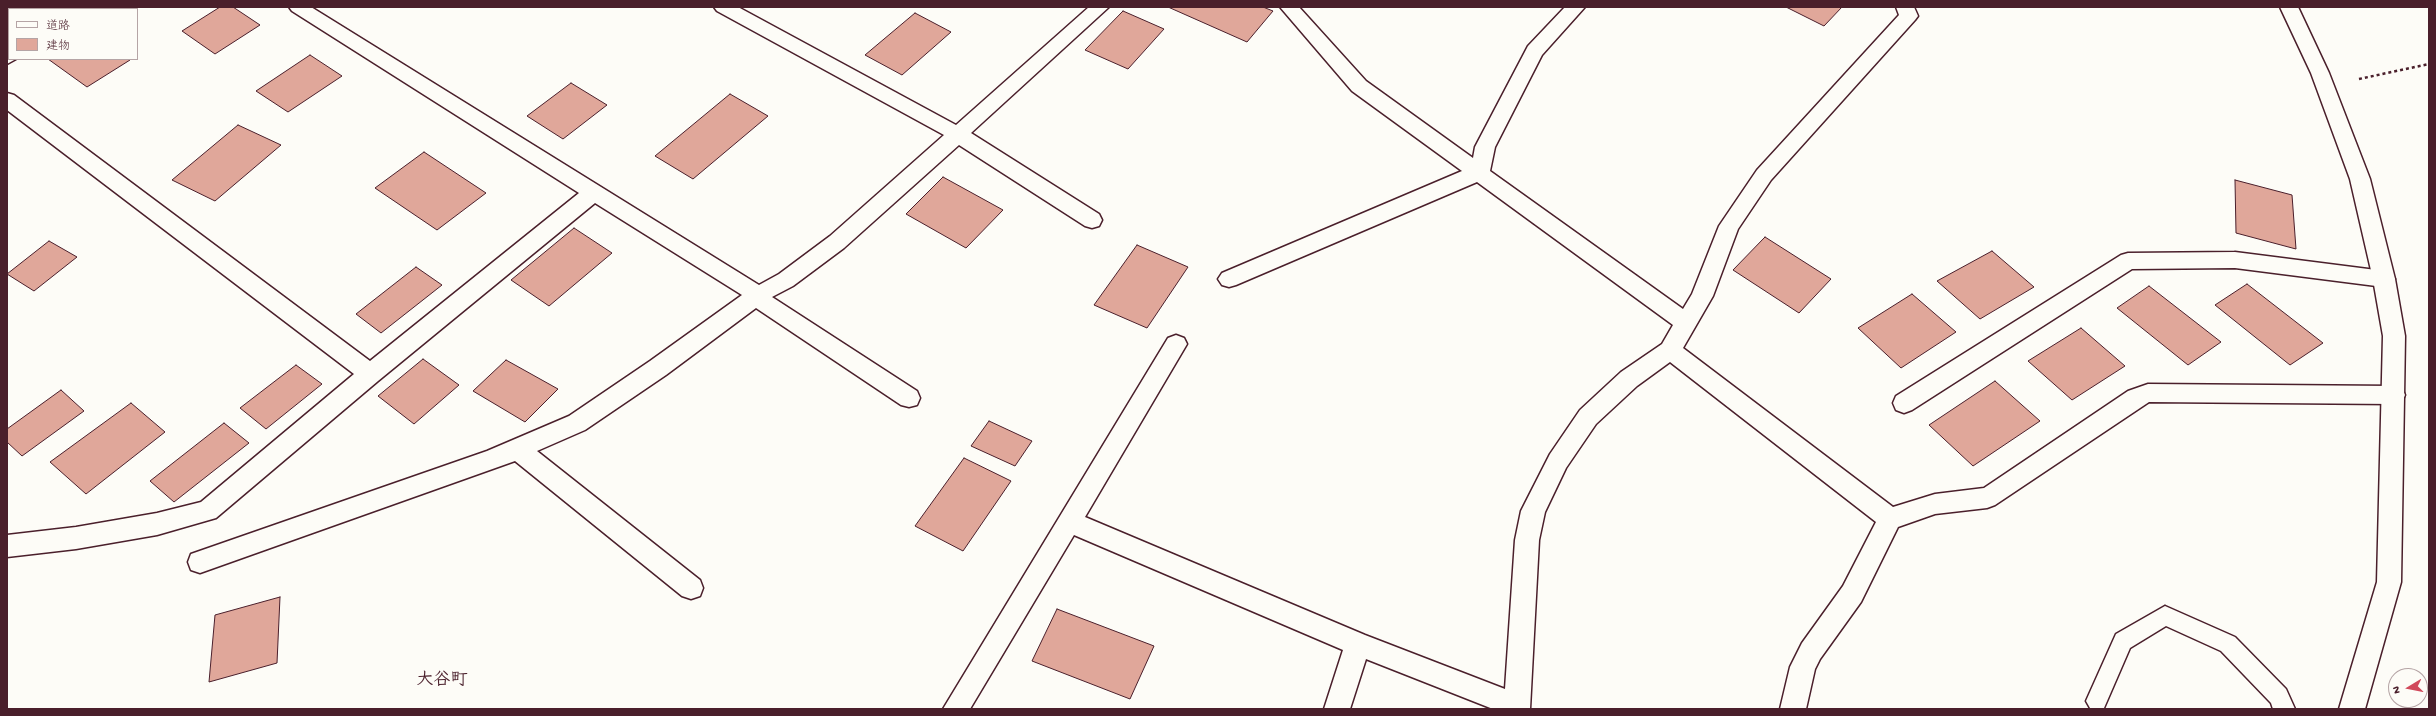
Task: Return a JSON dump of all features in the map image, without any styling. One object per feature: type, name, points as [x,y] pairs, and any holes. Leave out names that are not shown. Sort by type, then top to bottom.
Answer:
[{"type":"street","points":[[298,7],[756,296],[909,398]]},
{"type":"street","points":[[722,7],[957,134],[1092,220]]},
{"type":"street","points":[[200,562],[517,449],[577,423],[756,296],[786,280],[837,242],[1100,7]]},
{"type":"street","points":[[1480,172],[1485,147],[1535,51],[1576,7]]},
{"type":"street","points":[[1070,522],[1358,644],[1517,708],[1527,540],[1533,511],[1558,461],[1588,417],[1629,379],[1670,350],[1679,336],[1685,322],[1702,296],[1729,226],[1764,175],[1909,16],[1905,7]]},
{"type":"street","points":[[2289,7],[2325,86],[2360,179],[2384,279],[2394,336],[2389,582],[2352,709]]},
{"type":"street","points":[[1300,11],[1359,86],[1480,172],[1685,322]]},
{"type":"street","points":[[11,108],[370,374]]},
{"type":"street","points":[[1229,280],[1480,172]]},
{"type":"street","points":[[11,540],[76,538],[157,524],[208,511],[370,374],[593,193]]},
{"type":"street","points":[[1904,403],[2128,261],[2235,260],[2384,279]]},
{"type":"street","points":[[956,709],[1176,344]]},
{"type":"street","points":[[1670,350],[1890,519]]},
{"type":"street","points":[[1793,709],[1803,667],[1811,651],[1852,594],[1890,519],[1935,504],[1987,498],[1999,492],[2136,398],[2148,393],[2394,395]]},
{"type":"street","points":[[517,449],[691,588]]},
{"type":"street","points":[[1337,709],[1358,644]]},
{"type":"lane","points":[[2097,701],[2123,641],[2165,615],[2228,644],[2278,696],[2284,709]]},
{"type":"path","points":[[2325,86],[2429,64]]},
{"type":"building","points":[[220,7],[233,7],[260,25],[215,54],[182,31]]},
{"type":"building","points":[[1168,7],[1263,7],[1273,11],[1247,42]]},
{"type":"building","points":[[1786,7],[1842,7],[1824,26]]},
{"type":"building","points":[[1123,11],[1164,29],[1128,69],[1085,50]]},
{"type":"building","points":[[915,13],[951,32],[902,75],[865,55]]},
{"type":"building","points":[[310,55],[342,76],[288,112],[256,91]]},
{"type":"building","points":[[49,60],[130,60],[87,87]]},
{"type":"building","points":[[571,83],[607,105],[563,139],[527,116]]},
{"type":"building","points":[[730,94],[768,116],[693,179],[655,156]]},
{"type":"building","points":[[238,125],[281,145],[215,201],[172,180]]},
{"type":"building","points":[[424,152],[486,193],[437,230],[375,188]]},
{"type":"building","points":[[943,177],[1003,210],[966,248],[906,214]]},
{"type":"building","points":[[2235,180],[2292,195],[2296,249],[2236,233]]},
{"type":"building","points":[[574,228],[612,253],[549,306],[511,280]]},
{"type":"building","points":[[1765,237],[1831,279],[1799,313],[1733,270]]},
{"type":"building","points":[[49,241],[77,257],[34,291],[7,274]]},
{"type":"building","points":[[1137,245],[1188,267],[1147,328],[1094,305]]},
{"type":"building","points":[[1992,251],[2034,287],[1980,319],[1937,281]]},
{"type":"building","points":[[416,267],[442,285],[381,333],[356,314]]},
{"type":"building","points":[[2247,284],[2323,343],[2290,365],[2215,305]]},
{"type":"building","points":[[2149,286],[2221,342],[2188,365],[2117,308]]},
{"type":"building","points":[[1912,294],[1956,332],[1901,368],[1858,328]]},
{"type":"building","points":[[2081,328],[2125,366],[2072,400],[2028,361]]},
{"type":"building","points":[[423,359],[459,385],[414,424],[378,396]]},
{"type":"building","points":[[506,360],[558,389],[525,422],[473,391]]},
{"type":"building","points":[[296,365],[322,384],[266,429],[240,408]]},
{"type":"building","points":[[1995,381],[2040,421],[1973,466],[1929,425]]},
{"type":"building","points":[[61,390],[84,411],[22,456],[7,442],[7,429]]},
{"type":"building","points":[[131,403],[165,432],[86,494],[50,462]]},
{"type":"building","points":[[989,421],[1032,441],[1015,466],[971,446]]},
{"type":"building","points":[[224,423],[249,443],[174,502],[150,481]]},
{"type":"building","points":[[964,458],[1011,481],[963,551],[915,526]]},
{"type":"building","points":[[280,597],[277,663],[209,682],[215,615]]},
{"type":"building","points":[[1057,609],[1154,646],[1130,699],[1032,661]]},
{"type":"district","name":"大谷町","points":[[442,681]]}]
